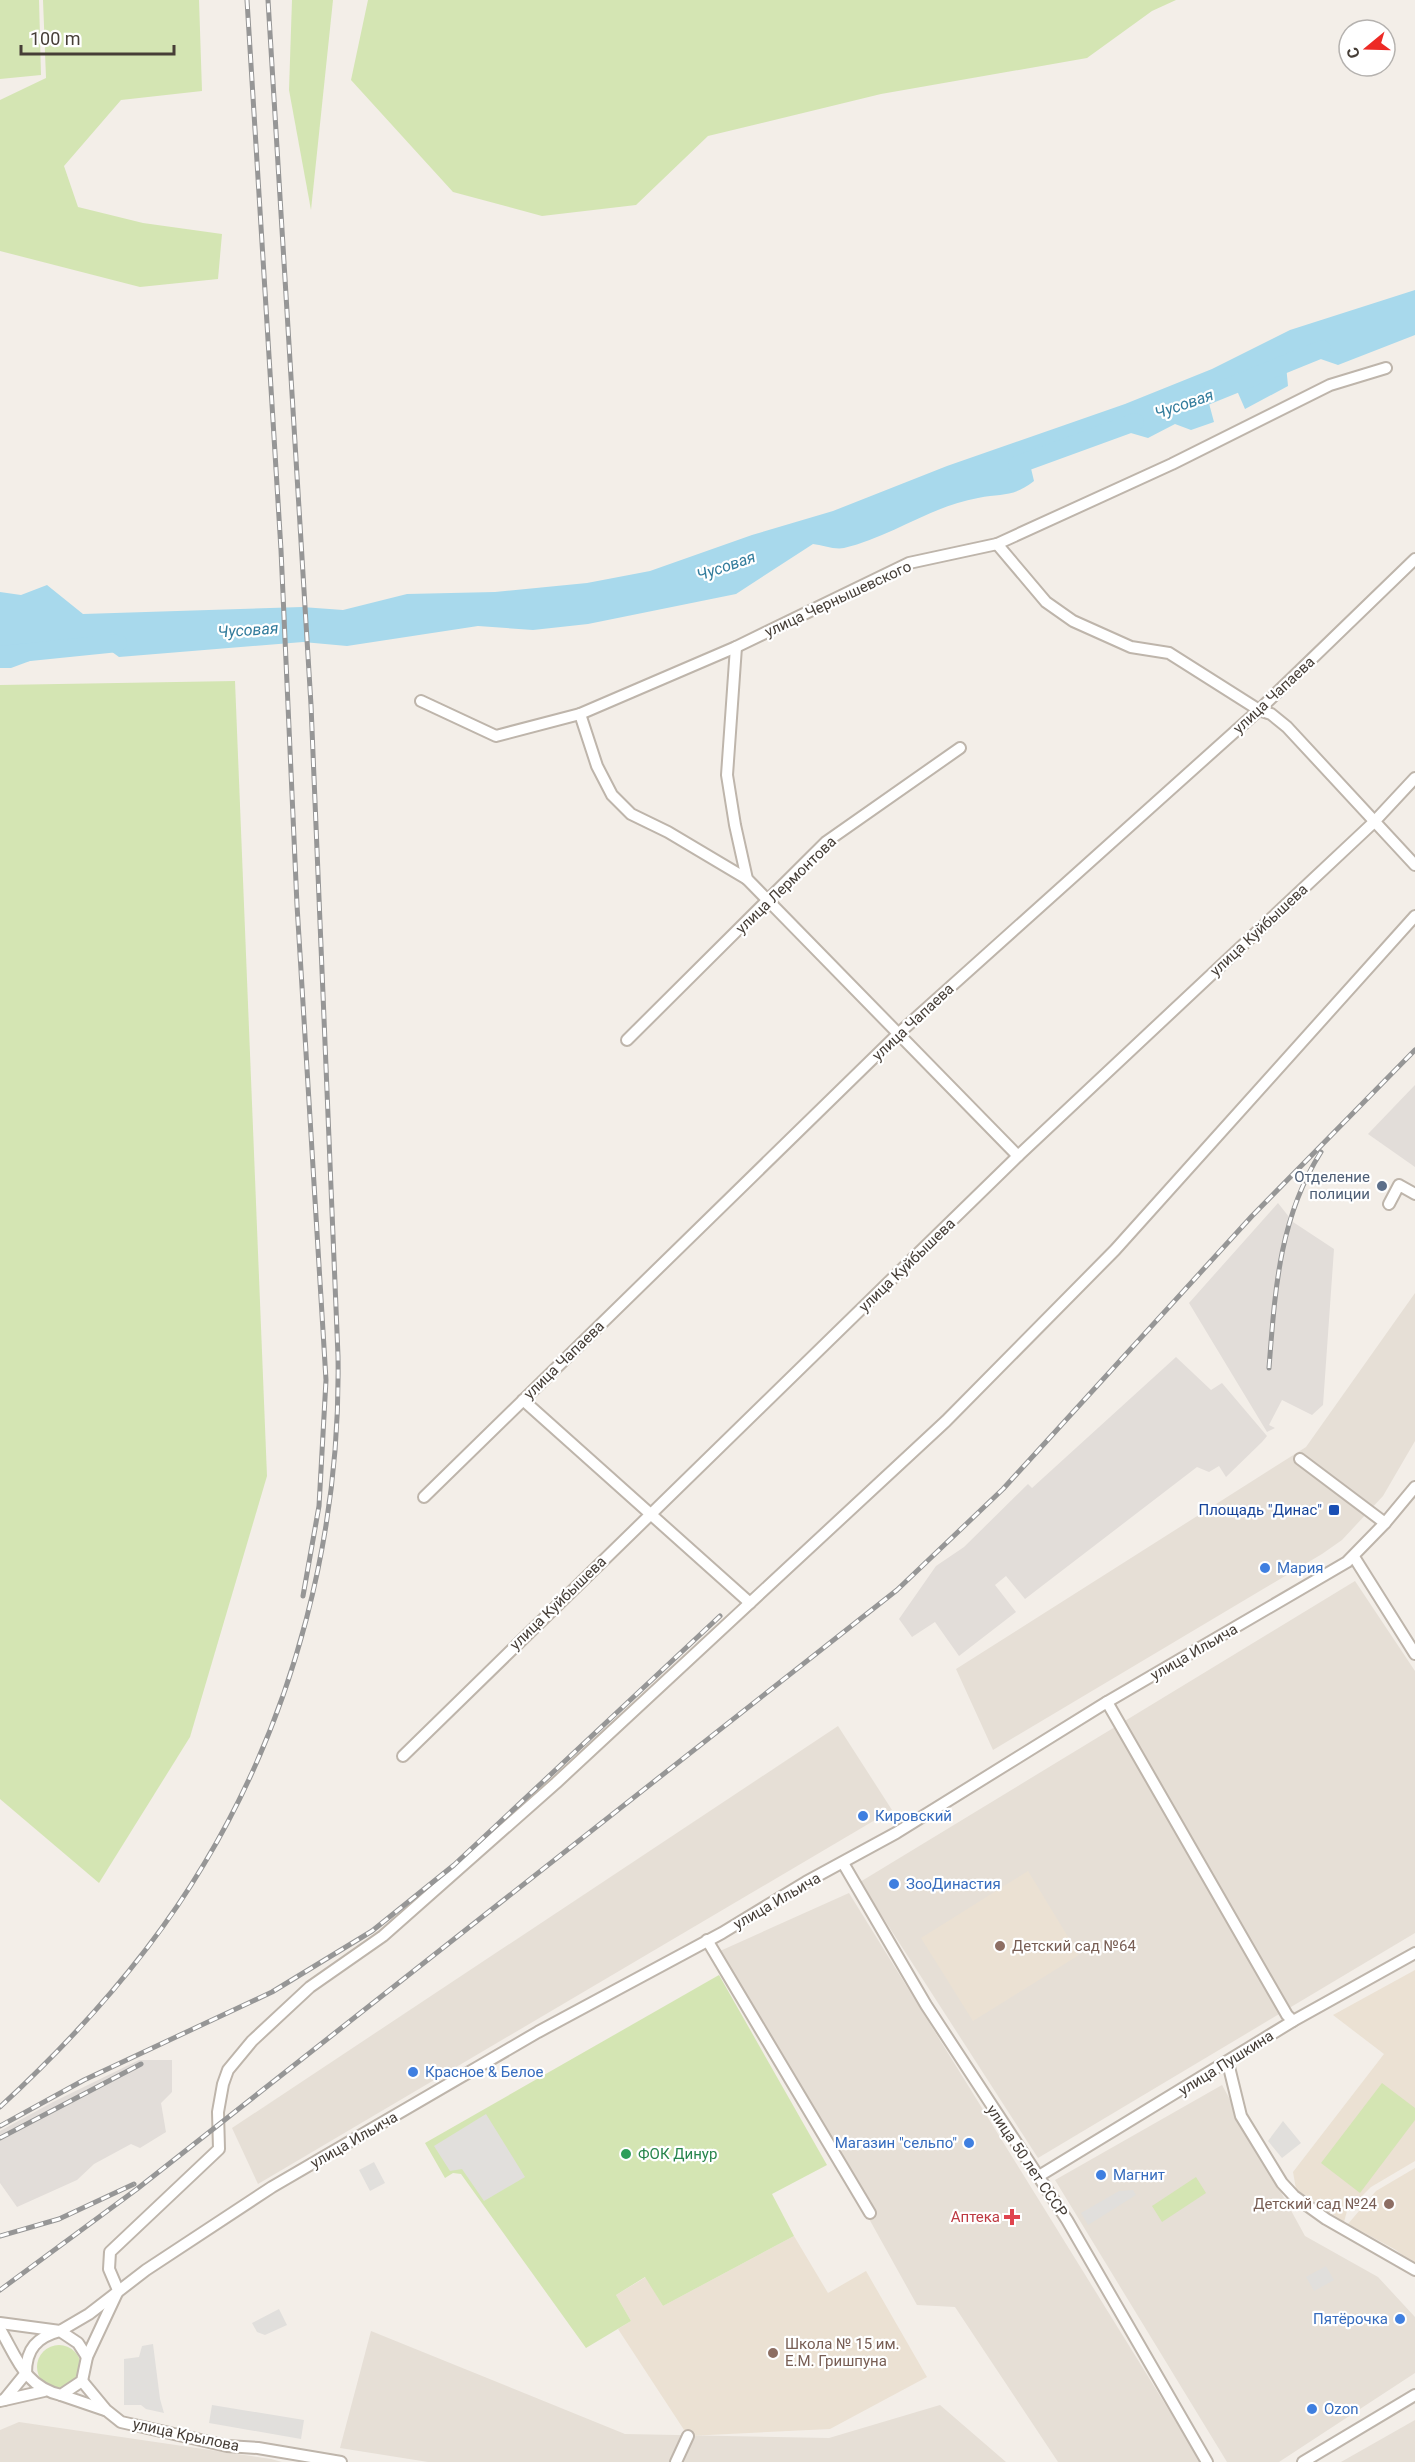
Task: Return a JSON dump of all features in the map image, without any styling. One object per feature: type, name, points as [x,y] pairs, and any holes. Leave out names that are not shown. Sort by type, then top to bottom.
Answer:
[{"type":"street","name":"улица Чернышевского","points":[[421,701],[496,736],[580,714],[736,647],[909,563],[997,544],[1172,464],[1330,385],[1386,368]]},
{"type":"street","points":[[997,544],[1046,602],[1073,621],[1131,647],[1169,653],[1259,710],[1271,714],[1287,727],[1373,823],[1415,865]]},
{"type":"street","name":"улица Чапаева","points":[[424,1497],[898,1034],[1259,710],[1415,560]]},
{"type":"street","points":[[736,647],[727,775],[747,879]]},
{"type":"street","points":[[580,714],[597,766],[612,795],[631,814],[668,832],[747,879],[1018,1156]]},
{"type":"street","name":"улица Лермонтова","points":[[627,1040],[826,842],[960,748]]},
{"type":"street","name":"улица Куйбышева","points":[[403,1756],[1018,1156],[1373,823],[1415,778]]},
{"type":"street","points":[[61,2395],[82,2381],[87,2357],[118,2290],[109,2268],[110,2252],[219,2149],[218,2112],[223,2084],[228,2070],[252,2041],[310,1987],[383,1936],[556,1783],[946,1421],[1107,1258],[1415,916]]},
{"type":"street","points":[[1389,1204],[1399,1185],[1415,1194]]},
{"type":"street","points":[[523,1400],[750,1603]]},
{"type":"street","points":[[1300,1459],[1385,1523]]},
{"type":"street","name":"улица Ильича","points":[[60,2331],[89,2314],[118,2290],[272,2187],[538,2032],[896,1833],[1107,1702],[1354,1557],[1414,1491]]},
{"type":"street","points":[[1354,1557],[1415,1654]]},
{"type":"street","points":[[1107,1702],[1195,1857],[1293,2021]]},
{"type":"street","name":"улица 50 лет СССР","points":[[843,1863],[926,2006],[1039,2176],[1207,2462]]},
{"type":"street","points":[[707,1940],[870,2213]]},
{"type":"street","name":"улица Пушкина","points":[[1039,2176],[1228,2063],[1293,2021],[1415,1953]]},
{"type":"street","points":[[1228,2063],[1240,2116],[1282,2183],[1294,2196],[1326,2219],[1415,2270]]},
{"type":"street","points":[[0,2323],[60,2331],[78,2343],[87,2357]]},
{"type":"street","points":[[0,2329],[26,2373],[44,2391]]},
{"type":"street","points":[[2,2401],[26,2373],[26,2359],[31,2348],[42,2336],[60,2331]]},
{"type":"street","points":[[82,2381],[106,2410]]},
{"type":"street","points":[[2,2401],[44,2391],[106,2410]]},
{"type":"street","points":[[1303,2462],[1415,2395]]},
{"type":"street","name":"улица Крылова","points":[[106,2410],[121,2422],[226,2446],[258,2448],[341,2462]]},
{"type":"street","points":[[676,2462],[688,2436]]},
{"type":"shaded area","points":[[1415,1085],[1415,1167],[1368,1134]]},
{"type":"shaded area","points":[[1278,1203],[1293,1222],[1334,1249],[1323,1405],[1312,1415],[1282,1400],[1269,1425],[1275,1428],[1267,1432],[1189,1303]]},
{"type":"shaded area","points":[[1415,1293],[1415,1441],[1383,1496],[1342,1540],[1322,1554],[993,1750],[956,1669],[1306,1447]]},
{"type":"shaded area","points":[[1176,1357],[1211,1390],[1222,1383],[1267,1436],[1262,1442],[1226,1477],[1219,1466],[1209,1472],[1197,1467],[1025,1599],[1006,1576],[995,1585],[1016,1612],[959,1656],[935,1622],[912,1637],[899,1619],[936,1566],[964,1547],[1028,1484],[1032,1488]]},
{"type":"shaded area","points":[[1355,1581],[1415,1671],[1415,1933],[1038,2158],[860,1882]]},
{"type":"shaded area","points":[[838,1726],[892,1810],[258,2184],[232,2128]]},
{"type":"shaded area","name":"Детский сад №64","points":[[1028,1871],[1079,1955],[973,2021],[921,1938]]},
{"type":"shaded area","points":[[849,1893],[1201,2462],[1058,2462],[955,2307],[917,2305],[720,1951]]},
{"type":"shaded area","points":[[1415,1970],[1415,2161],[1371,2187],[1347,2211],[1344,2222],[1296,2189],[1293,2172],[1384,2054],[1333,2015]]},
{"type":"shaded area","points":[[139,2060],[172,2060],[172,2092],[161,2103],[166,2132],[140,2148],[131,2144],[94,2164],[77,2180],[17,2207],[0,2183],[0,2131]]},
{"type":"shaded area","points":[[1222,2085],[1305,2236],[1378,2277],[1415,2317],[1415,2373],[1279,2462],[1227,2462],[1055,2180]]},
{"type":"shaded area","points":[[486,2114],[525,2177],[484,2201],[462,2169],[450,2171],[434,2146]]},
{"type":"shaded area","points":[[1283,2121],[1301,2143],[1282,2158],[1268,2141]]},
{"type":"shaded area","points":[[374,2162],[385,2183],[370,2191],[359,2170]]},
{"type":"shaded area","name":"Детский сад №24","points":[[1415,2168],[1415,2265],[1396,2250],[1348,2224],[1376,2191]]},
{"type":"shaded area","points":[[1133,2190],[1136,2195],[1088,2225],[1081,2213],[1119,2191]]},
{"type":"shaded area","name":"Школа № 15 им. Е.М. Гришпуна","points":[[794,2236],[828,2293],[866,2271],[927,2377],[830,2429],[688,2436],[618,2329],[631,2321],[616,2295],[646,2277],[663,2306]]},
{"type":"shaded area","points":[[1326,2266],[1334,2280],[1314,2291],[1306,2277]]},
{"type":"shaded area","points":[[279,2309],[287,2325],[265,2335],[257,2332],[252,2323]]},
{"type":"shaded area","points":[[371,2331],[625,2434],[829,2438],[940,2405],[1006,2462],[428,2462],[340,2448]]},
{"type":"shaded area","points":[[153,2344],[164,2413],[146,2409],[141,2405],[124,2405],[124,2359],[139,2357],[142,2346]]},
{"type":"shaded area","points":[[212,2405],[304,2420],[301,2439],[209,2423]]},
{"type":"shaded area","points":[[1415,2420],[1415,2462],[1341,2462]]},
{"type":"shaded area","points":[[19,2422],[282,2462],[0,2462],[0,2430]]},
{"type":"green space","points":[[0,0],[39,0],[41,75],[0,79]]},
{"type":"green space","points":[[43,0],[199,0],[202,91],[121,100],[64,166],[78,207],[143,223],[222,234],[218,279],[140,287],[0,251],[0,100],[46,78]]},
{"type":"green space","points":[[292,0],[333,0],[311,210],[289,90]]},
{"type":"green space","points":[[368,0],[1176,0],[1152,11],[1087,58],[881,94],[708,136],[636,205],[542,216],[453,192],[351,80]]},
{"type":"green space","points":[[235,681],[267,1476],[190,1737],[99,1883],[0,1799],[0,685]]},
{"type":"green space","name":"ФОК Динур","points":[[719,1975],[827,2165],[772,2194],[794,2236],[663,2306],[645,2277],[616,2295],[631,2321],[586,2348],[461,2174],[453,2173],[445,2178],[425,2143]]},
{"type":"green space","points":[[1382,2083],[1415,2108],[1415,2120],[1360,2193],[1321,2163]]},
{"type":"green space","points":[[1196,2177],[1206,2193],[1162,2222],[1152,2206]]},
{"type":"green space","points":[[59,2345],[75,2351],[81,2367],[75,2383],[59,2389],[43,2383],[37,2367],[43,2351]]},
{"type":"water","points":[[1415,290],[1415,335],[1338,365],[1309,355],[1286,365],[1288,386],[1245,409],[1235,386],[1207,396],[1214,422],[1191,430],[1175,424],[1148,438],[1117,429],[1029,460],[1034,481],[1019,490],[961,502],[927,514],[878,537],[844,548],[813,544],[736,594],[588,624],[533,630],[478,626],[347,646],[303,642],[119,657],[101,644],[65,648],[11,668],[0,668],[0,592],[21,595],[47,585],[83,614],[302,607],[343,610],[407,594],[495,592],[587,583],[650,571],[752,535],[833,511],[947,466],[1125,404],[1212,369],[1290,330]]},
{"type":"waterway","name":"Чусовая","points":[[1184,405],[1322,349]]},
{"type":"waterway","name":"Чусовая","points":[[1017,465],[1135,422]]},
{"type":"waterway","name":"Чусовая","points":[[0,655],[118,643]]},
{"type":"railway","points":[[247,0],[281,550],[297,905],[326,1380],[319,1506],[303,1596]]},
{"type":"railway","points":[[0,2107],[85,2022],[136,1962],[183,1898],[236,1806],[264,1746],[287,1683],[306,1619],[321,1554],[331,1488],[337,1422],[338,1356],[311,705],[268,0]]},
{"type":"railway","points":[[0,2290],[137,2189],[897,1590],[1003,1489],[1252,1216],[1415,1050]]},
{"type":"railway","points":[[1269,1368],[1277,1283],[1288,1229],[1307,1177],[1321,1152]]},
{"type":"railway","points":[[0,2126],[84,2080],[272,1992],[372,1931],[454,1865],[720,1616]]},
{"type":"railway","points":[[0,2138],[141,2064]]},
{"type":"railway","points":[[0,2236],[59,2219],[134,2184]]},
{"type":"place","name":"Отделение полиции","points":[[1382,1186]]},
{"type":"place","name":"Площадь \"Динас\"","points":[[1334,1510]]},
{"type":"place","name":"Мария","points":[[1265,1568]]},
{"type":"place","name":"Кировский","points":[[863,1816]]},
{"type":"place","name":"ЗооДинастия","points":[[894,1884]]},
{"type":"place","name":"Детский сад №64","points":[[1000,1946]]},
{"type":"place","name":"Красное & Белое","points":[[413,2072]]},
{"type":"place","name":"Магазин \"сельпо\"","points":[[969,2143]]},
{"type":"place","name":"ФОК Динур","points":[[626,2154]]},
{"type":"place","name":"Магнит","points":[[1101,2175]]},
{"type":"place","name":"Детский сад №24","points":[[1389,2204]]},
{"type":"place","name":"Аптека","points":[[1012,2217]]},
{"type":"place","name":"Пятёрочка","points":[[1400,2319]]},
{"type":"place","name":"Школа № 15 им. Е.М. Гришпуна","points":[[773,2353]]},
{"type":"place","name":"Ozon","points":[[1312,2409]]}]
